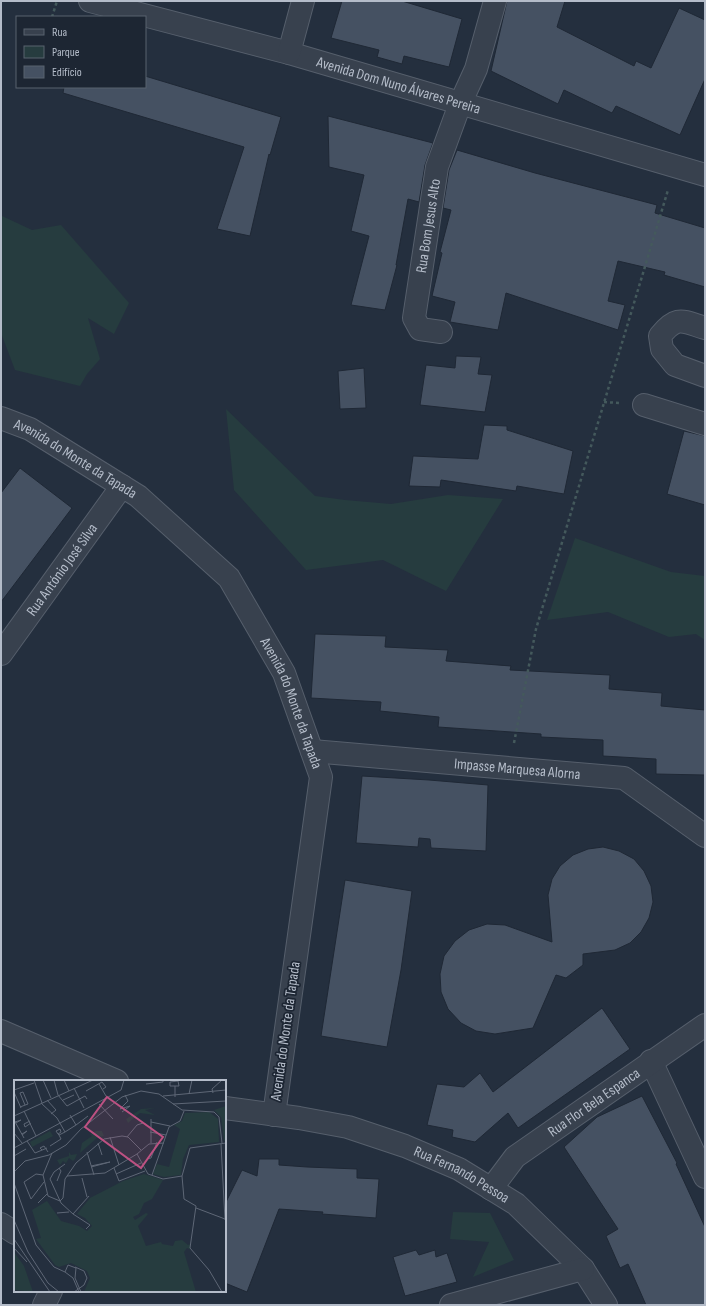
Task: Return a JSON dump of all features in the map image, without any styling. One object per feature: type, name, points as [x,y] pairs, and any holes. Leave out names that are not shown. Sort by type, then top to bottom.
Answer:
[{"type":"street","name":"Avenida Dom Nuno Álvares Pereira","points":[[90,1],[289,53],[705,175]]},
{"type":"street","points":[[289,53],[303,1]]},
{"type":"street","points":[[460,104],[476,68],[495,1]]},
{"type":"street","name":"Rua Bom Jesus Alto","points":[[441,332],[420,329],[414,318],[437,167],[460,104]]},
{"type":"street","points":[[705,328],[682,321],[668,326],[660,336],[662,349],[675,365],[705,376]]},
{"type":"street","points":[[644,406],[705,424]]},
{"type":"street","name":"Avenida do Monte da Tapada","points":[[1,418],[30,429],[138,496],[229,578],[284,673],[321,777],[274,1115]]},
{"type":"street","name":"Rua António José Silva","points":[[1,654],[122,486]]},
{"type":"street","name":"Impasse Marquesa Alorna","points":[[312,751],[624,778],[705,836]]},
{"type":"street","name":"Rua Flor Bela Espanca","points":[[491,1188],[515,1157],[705,1025]]},
{"type":"street","points":[[1,1031],[115,1080]]},
{"type":"street","points":[[651,1062],[705,1177]]},
{"type":"street","name":"Rua Fernando Pessoa","points":[[226,1108],[299,1118],[348,1127],[405,1146],[460,1169],[516,1204],[583,1269],[606,1305]]},
{"type":"street","points":[[1,1224],[14,1232]]},
{"type":"street","points":[[451,1305],[583,1269]]},
{"type":"street","points":[[44,1305],[50,1292]]},
{"type":"path","points":[[52,16],[57,1]]},
{"type":"path","points":[[509,768],[536,629],[675,167]]},
{"type":"green space","points":[[1,171],[2,216],[32,230],[61,225],[129,303],[114,334],[88,318],[100,359],[87,374],[80,386],[15,370],[1,333]]},
{"type":"green space","points":[[226,409],[315,496],[391,504],[448,495],[503,499],[446,591],[383,560],[306,570],[234,490]]},
{"type":"green space","points":[[575,538],[671,572],[705,576],[705,640],[696,634],[669,637],[608,612],[547,620]]},
{"type":"green space","points":[[453,1212],[490,1213],[514,1260],[473,1277],[489,1242],[450,1239]]},
{"type":"building","points":[[342,1],[402,1],[462,19],[449,67],[404,56],[402,64],[377,57],[379,50],[331,38]]},
{"type":"building","points":[[507,1],[565,1],[557,27],[634,66],[636,61],[651,68],[679,8],[705,20],[705,79],[680,135],[616,106],[612,113],[564,90],[558,104],[491,71]]},
{"type":"building","points":[[146,76],[281,117],[270,155],[269,154],[250,236],[217,229],[244,147],[63,93],[64,88],[146,88]]},
{"type":"building","points":[[328,116],[433,143],[425,165],[419,202],[408,199],[397,265],[385,310],[351,305],[369,236],[351,231],[364,175],[329,167]]},
{"type":"building","points":[[457,150],[535,173],[657,205],[655,213],[705,228],[705,287],[664,275],[665,272],[618,261],[608,301],[625,305],[618,330],[506,293],[498,330],[450,322],[455,302],[432,296],[442,253],[440,252],[451,210],[443,208],[449,170]]},
{"type":"building","points":[[456,356],[481,357],[478,374],[492,375],[485,412],[420,405],[426,365],[455,368]]},
{"type":"building","points":[[364,368],[366,408],[340,409],[338,371]]},
{"type":"building","points":[[484,425],[507,426],[507,430],[573,451],[564,494],[517,486],[516,491],[441,480],[440,487],[409,486],[413,456],[478,459]]},
{"type":"building","points":[[684,431],[705,436],[705,505],[667,494]]},
{"type":"building","points":[[20,468],[72,508],[1,602],[1,493]]},
{"type":"building","points":[[315,634],[386,636],[385,647],[448,650],[446,661],[511,666],[510,670],[610,675],[609,689],[662,693],[661,706],[705,710],[705,775],[656,774],[656,759],[603,756],[603,740],[541,737],[541,734],[438,727],[439,717],[380,711],[381,702],[311,698]]},
{"type":"building","points":[[362,776],[488,785],[486,851],[431,848],[430,839],[419,838],[418,847],[356,843]]},
{"type":"building","points":[[603,847],[619,851],[634,859],[644,871],[651,886],[653,902],[649,918],[641,932],[630,943],[615,950],[583,954],[583,965],[566,978],[556,975],[533,1028],[495,1034],[476,1031],[461,1023],[448,1009],[441,992],[440,974],[444,956],[455,941],[469,930],[487,924],[505,925],[552,942],[548,895],[552,879],[560,866],[573,855],[588,849]]},
{"type":"building","points":[[345,880],[412,891],[401,970],[387,1047],[321,1036]]},
{"type":"building","points":[[602,1008],[630,1049],[518,1128],[508,1113],[475,1142],[452,1137],[453,1130],[427,1125],[437,1084],[464,1087],[480,1073],[493,1092]]},
{"type":"building","points":[[642,1096],[677,1163],[676,1164],[705,1227],[705,1305],[646,1305],[628,1264],[620,1268],[606,1236],[618,1229],[564,1147],[597,1117]]},
{"type":"building","points":[[259,1159],[279,1159],[279,1165],[357,1169],[357,1178],[379,1179],[376,1218],[279,1209],[247,1292],[226,1283],[226,1202],[242,1170],[257,1176]]},
{"type":"building","points":[[416,1250],[419,1255],[435,1250],[436,1257],[447,1253],[457,1282],[405,1296],[393,1257]]}]
